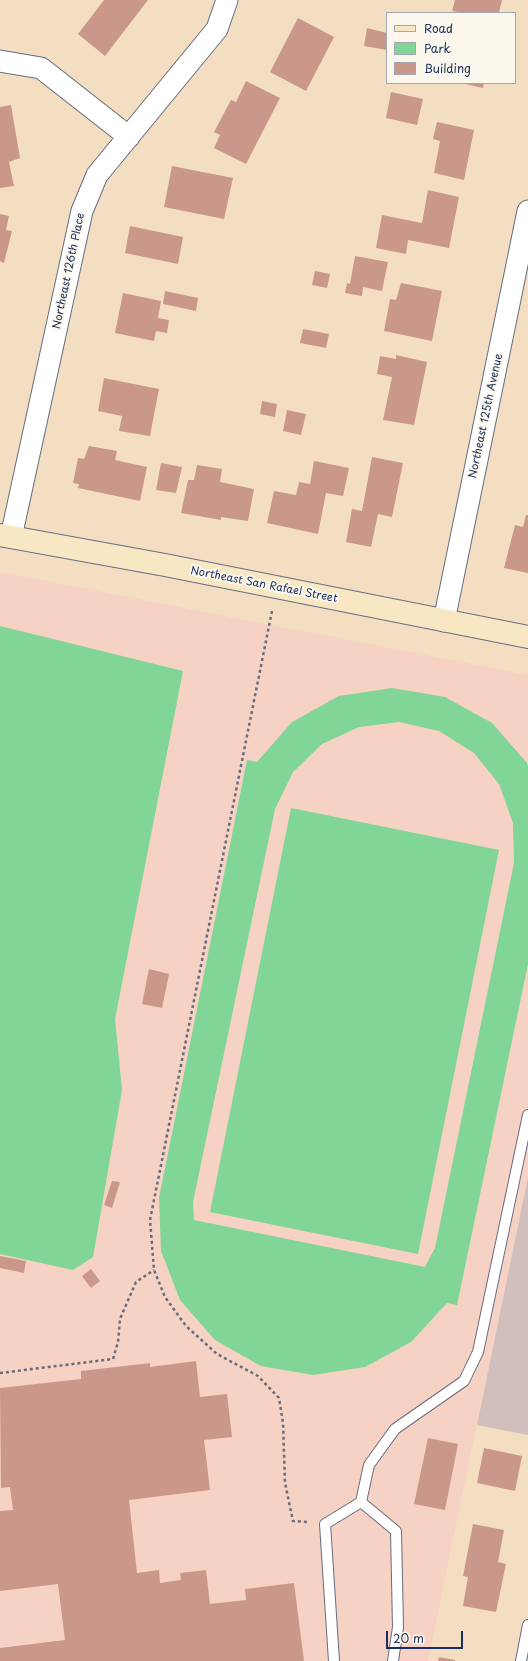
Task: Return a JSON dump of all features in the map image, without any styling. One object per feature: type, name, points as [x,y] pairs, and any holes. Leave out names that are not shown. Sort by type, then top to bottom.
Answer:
[{"type":"street","name":"Northeast 126th Place","points":[[6,536],[82,210],[97,175],[217,28],[228,0]]},
{"type":"street","points":[[0,61],[41,68],[129,137]]},
{"type":"street","name":"Northeast 125th Avenue","points":[[444,621],[528,211]]},
{"type":"street","name":"Northeast San Rafael Street","points":[[6,536],[165,565],[528,637]]},
{"type":"lane","points":[[334,1661],[325,1524],[361,1502],[368,1465],[395,1429],[464,1381],[478,1352],[528,1115]]},
{"type":"lane","points":[[361,1502],[396,1531],[398,1627],[394,1661]]},
{"type":"lane","points":[[521,1661],[528,1625]]},
{"type":"path","points":[[277,588],[150,1220],[154,1270],[165,1297],[186,1326],[217,1354],[258,1376],[279,1398],[283,1423],[285,1483],[293,1521],[325,1524]]},
{"type":"path","points":[[0,1373],[113,1359],[118,1342],[120,1319],[136,1282],[154,1270]]},
{"type":"shaded area","points":[[0,572],[528,675],[528,1177],[428,1661],[0,1661]]},
{"type":"shaded area","points":[[528,1177],[528,1435],[477,1425]]},
{"type":"green space","points":[[0,626],[183,671],[115,1019],[122,1090],[93,1257],[73,1270],[0,1254]]},
{"type":"green space","points":[[392,688],[445,697],[492,723],[527,763],[528,964],[457,1305],[447,1303],[411,1342],[365,1367],[313,1375],[261,1366],[215,1340],[180,1300],[161,1251],[159,1198],[247,760],[257,762],[292,722],[339,696]],"holes":[[[399,722],[439,731],[474,753],[499,784],[513,823],[514,863],[435,1248],[425,1267],[194,1220],[193,1202],[275,809],[293,772],[322,744],[359,727]]]},
{"type":"green space","points":[[291,808],[499,850],[418,1254],[210,1212]]},
{"type":"building","points":[[104,0],[148,0],[105,56],[78,34]]},
{"type":"building","points":[[455,0],[502,0],[499,12],[452,11]]},
{"type":"building","points":[[298,18],[334,37],[306,91],[270,72]]},
{"type":"building","points":[[367,28],[386,33],[386,50],[364,46]]},
{"type":"building","points":[[246,81],[280,98],[246,164],[214,148],[220,135],[214,132],[231,100],[236,102]]},
{"type":"building","points":[[465,84],[484,84],[483,88]]},
{"type":"building","points":[[391,92],[423,99],[417,125],[386,118]]},
{"type":"building","points":[[11,105],[20,158],[9,162],[14,186],[0,188],[0,107]]},
{"type":"building","points":[[437,122],[474,130],[464,180],[434,173],[440,141],[433,139]]},
{"type":"building","points":[[172,166],[233,178],[224,219],[164,207]]},
{"type":"building","points":[[428,190],[459,197],[449,248],[408,240],[406,254],[376,248],[382,215],[422,223]]},
{"type":"building","points":[[0,214],[9,216],[6,230],[12,231],[4,263],[0,261]]},
{"type":"building","points":[[130,226],[183,237],[178,264],[125,253]]},
{"type":"building","points":[[355,256],[388,262],[382,291],[363,287],[362,296],[345,293],[347,283],[350,284]]},
{"type":"building","points":[[315,271],[330,274],[327,288],[312,285]]},
{"type":"building","points":[[401,283],[442,291],[432,341],[384,331],[390,299],[396,300]]},
{"type":"building","points":[[165,291],[198,298],[196,311],[163,304]]},
{"type":"building","points":[[123,293],[161,301],[158,318],[169,320],[167,333],[156,331],[154,341],[115,333]]},
{"type":"building","points":[[303,329],[329,334],[326,348],[300,343]]},
{"type":"building","points":[[396,355],[427,362],[414,425],[383,420],[392,377],[377,374],[380,356],[396,359]]},
{"type":"building","points":[[104,378],[159,389],[150,436],[119,431],[122,416],[98,411]]},
{"type":"building","points":[[262,401],[277,404],[275,417],[260,414]]},
{"type":"building","points":[[287,410],[306,414],[301,435],[283,431]]},
{"type":"building","points":[[89,446],[117,451],[115,460],[147,467],[140,501],[78,488],[79,484],[73,483],[78,458],[84,459]]},
{"type":"building","points":[[372,457],[403,463],[392,517],[378,514],[371,547],[346,542],[352,509],[362,511]]},
{"type":"building","points":[[314,461],[349,468],[343,496],[326,493],[318,534],[267,523],[274,491],[296,495],[299,482],[310,484]]},
{"type":"building","points":[[161,463],[182,467],[176,493],[156,490]]},
{"type":"building","points":[[197,465],[222,469],[220,482],[254,489],[248,521],[221,517],[221,520],[181,513],[188,480],[194,480]]},
{"type":"building","points":[[526,515],[528,515],[528,573],[504,568],[515,525],[523,527]]},
{"type":"building","points":[[149,969],[169,974],[162,1008],[142,1004]]},
{"type":"building","points":[[112,1181],[120,1182],[112,1208],[104,1205]]},
{"type":"building","points":[[0,1256],[26,1261],[24,1273],[0,1268]]},
{"type":"building","points":[[91,1269],[100,1281],[91,1288],[82,1276]]},
{"type":"building","points":[[196,1361],[200,1397],[227,1394],[232,1437],[204,1440],[210,1490],[129,1500],[137,1573],[159,1570],[160,1583],[181,1580],[180,1573],[206,1570],[210,1604],[246,1600],[245,1589],[294,1583],[304,1661],[0,1661],[0,1648],[65,1640],[58,1584],[0,1591],[0,1511],[13,1510],[10,1487],[1,1488],[0,1388],[81,1379],[81,1371],[150,1363],[150,1367]]},
{"type":"building","points":[[428,1438],[458,1444],[445,1510],[414,1504]]},
{"type":"building","points":[[484,1448],[522,1456],[515,1491],[477,1483]]},
{"type":"building","points":[[473,1524],[504,1530],[498,1562],[506,1564],[496,1612],[463,1606],[468,1577],[463,1576]]},
{"type":"building","points":[[439,1657],[455,1660],[455,1661],[438,1661]]}]
